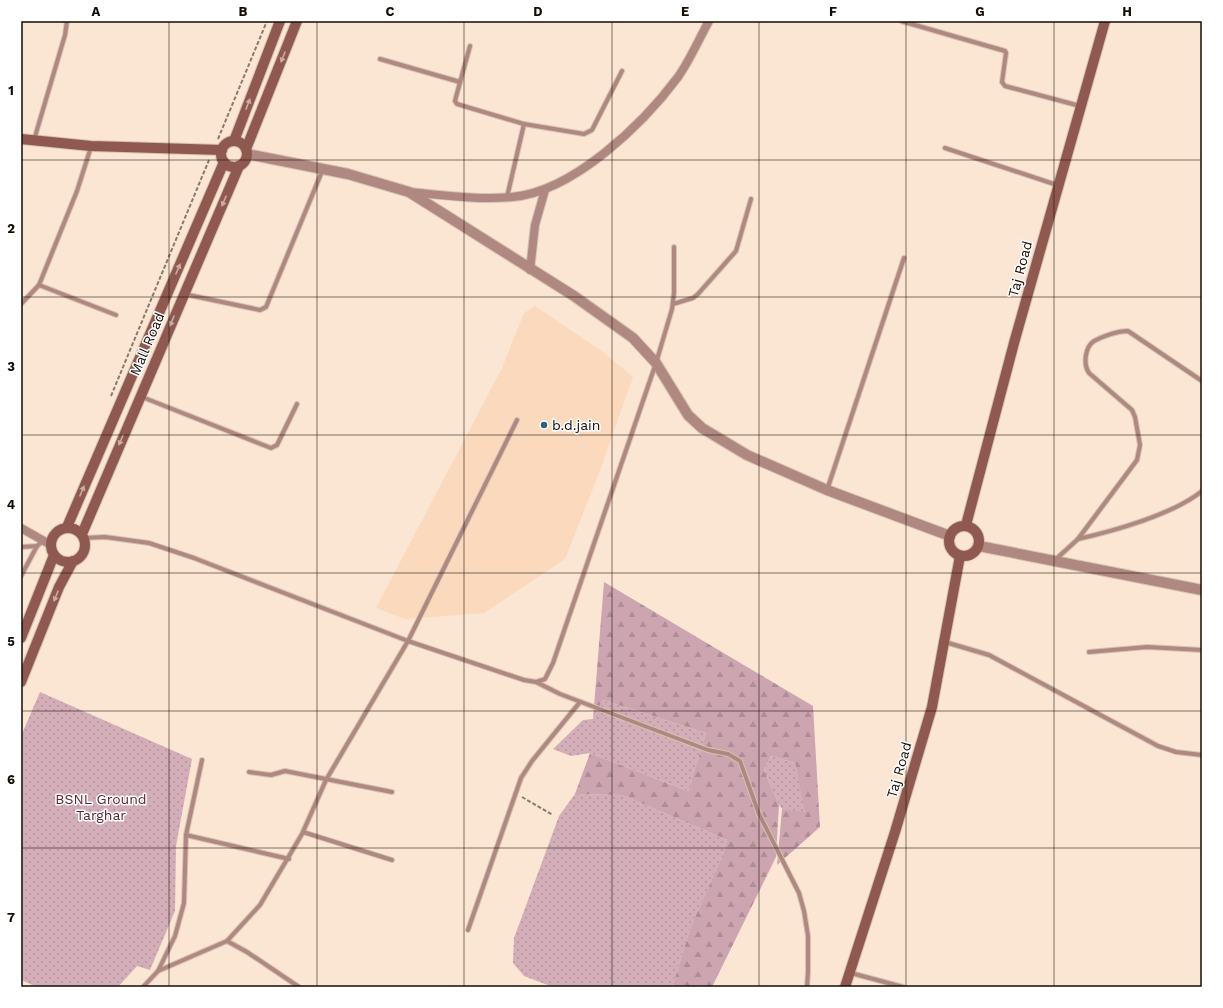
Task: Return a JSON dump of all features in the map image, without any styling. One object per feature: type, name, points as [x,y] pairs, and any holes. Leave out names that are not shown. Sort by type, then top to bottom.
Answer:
[{"type":"main road","points":[[234,141],[280,21]]},
{"type":"main road","points":[[218,150],[224,162],[231,166],[239,166],[246,159],[246,151],[297,21]]},
{"type":"main road","name":"Taj Road","points":[[966,526],[1058,185],[1105,21]]},
{"type":"main road","points":[[21,139],[91,146],[218,150],[234,141],[241,143],[246,151]]},
{"type":"main road","name":"Mall Road","points":[[67,527],[224,162]]},
{"type":"main road","name":"Mall Road","points":[[83,536],[140,396],[239,166]]},
{"type":"main road","points":[[966,526],[971,527],[978,532],[979,546],[974,553],[960,556],[952,550],[950,546],[950,536],[954,529],[966,526]]},
{"type":"main road","points":[[21,638],[54,535],[67,527],[75,529],[83,536],[85,549],[82,554],[73,561],[59,587],[21,682]]},
{"type":"main road","points":[[50,547],[63,561],[73,561]]},
{"type":"main road","name":"Taj Road","points":[[845,987],[895,832],[932,707],[960,556]]},
{"type":"street","points":[[246,151],[348,174],[409,192],[469,197],[507,197],[545,190],[579,172],[632,129],[678,76],[709,21]]},
{"type":"street","points":[[530,270],[535,225],[545,190]]},
{"type":"street","points":[[409,192],[491,242],[530,270],[574,296],[633,338],[656,363],[688,415],[702,428],[747,455],[827,490],[950,536]]},
{"type":"street","points":[[21,528],[50,547]]},
{"type":"street","points":[[979,546],[1202,590]]},
{"type":"lane","points":[[34,140],[67,21]]},
{"type":"lane","points":[[901,21],[1005,51],[1002,82],[1004,86],[1080,106]]},
{"type":"lane","points":[[470,46],[455,101],[457,104],[524,124],[584,134],[592,130],[622,70]]},
{"type":"lane","points":[[380,59],[460,82]]},
{"type":"lane","points":[[507,197],[524,124]]},
{"type":"lane","points":[[21,304],[39,285],[77,191],[91,146]]},
{"type":"lane","points":[[945,148],[1058,185]]},
{"type":"lane","points":[[184,294],[260,310],[266,307],[324,168]]},
{"type":"lane","points":[[673,304],[693,298],[698,294],[736,251],[739,246],[751,199]]},
{"type":"lane","points":[[536,682],[546,678],[553,663],[656,363],[673,304],[674,247]]},
{"type":"lane","points":[[827,490],[904,258]]},
{"type":"lane","points":[[39,285],[116,314]]},
{"type":"lane","points":[[1054,560],[1078,539],[1133,468],[1137,460],[1140,445],[1136,417],[1132,410],[1088,373],[1085,368],[1085,361],[1094,341],[1122,331],[1128,331],[1202,381]]},
{"type":"lane","points":[[140,396],[271,448],[278,445],[297,404]]},
{"type":"lane","points":[[158,971],[227,941],[240,929],[260,905],[304,832],[326,780],[408,641],[517,420]]},
{"type":"lane","points":[[1078,539],[1109,532],[1163,512],[1202,491]]},
{"type":"lane","points":[[83,536],[105,537],[148,543],[194,558],[408,641],[524,680],[536,682],[580,702],[708,750],[728,754],[740,761],[759,814],[799,893],[804,911],[809,951],[806,987]]},
{"type":"lane","points":[[21,576],[37,546]]},
{"type":"lane","points":[[21,547],[50,547]]},
{"type":"lane","points":[[944,642],[989,655],[1158,746],[1176,752],[1202,755]]},
{"type":"lane","points":[[1089,652],[1147,648],[1202,650]]},
{"type":"lane","points":[[468,930],[514,792],[532,761],[580,702]]},
{"type":"lane","points":[[143,987],[158,971],[175,936],[184,903],[186,835],[202,760]]},
{"type":"lane","points":[[248,772],[271,775],[285,771],[392,792]]},
{"type":"lane","points":[[304,832],[392,860]]},
{"type":"lane","points":[[186,835],[289,859]]},
{"type":"lane","points":[[227,941],[256,958],[299,987]]},
{"type":"lane","points":[[850,972],[903,987]]},
{"type":"path","points":[[109,400],[218,150],[267,21]]},
{"type":"path","points":[[514,792],[553,815]]},
{"type":"shaded area","name":"b.d.jain","points":[[535,306],[603,352],[633,377],[599,473],[565,559],[484,613],[405,619],[376,608],[502,368],[524,313]]},
{"type":"green space","points":[[604,582],[813,706],[820,827],[777,865],[782,809],[805,812],[795,763],[771,756],[764,770],[779,805],[776,857],[712,987],[672,987],[691,926],[723,854],[727,840],[622,795],[575,794],[590,753],[688,791],[706,733],[603,700],[593,719]]},
{"type":"green space","name":"BSNL Ground Targhar","points":[[40,692],[192,759],[176,846],[175,911],[150,970],[137,966],[118,987],[37,987],[21,980],[21,736]]},
{"type":"green space","points":[[603,700],[706,733],[688,791],[590,753],[571,756],[553,749],[583,720],[593,719]]},
{"type":"green space","points":[[771,756],[795,763],[806,813],[782,809],[779,805],[764,770]]},
{"type":"green space","points":[[575,794],[622,795],[727,840],[723,854],[691,926],[672,987],[553,987],[524,976],[513,963],[514,938],[559,816]]},
{"type":"place","name":"b.d.jain","points":[[544,425]]}]
